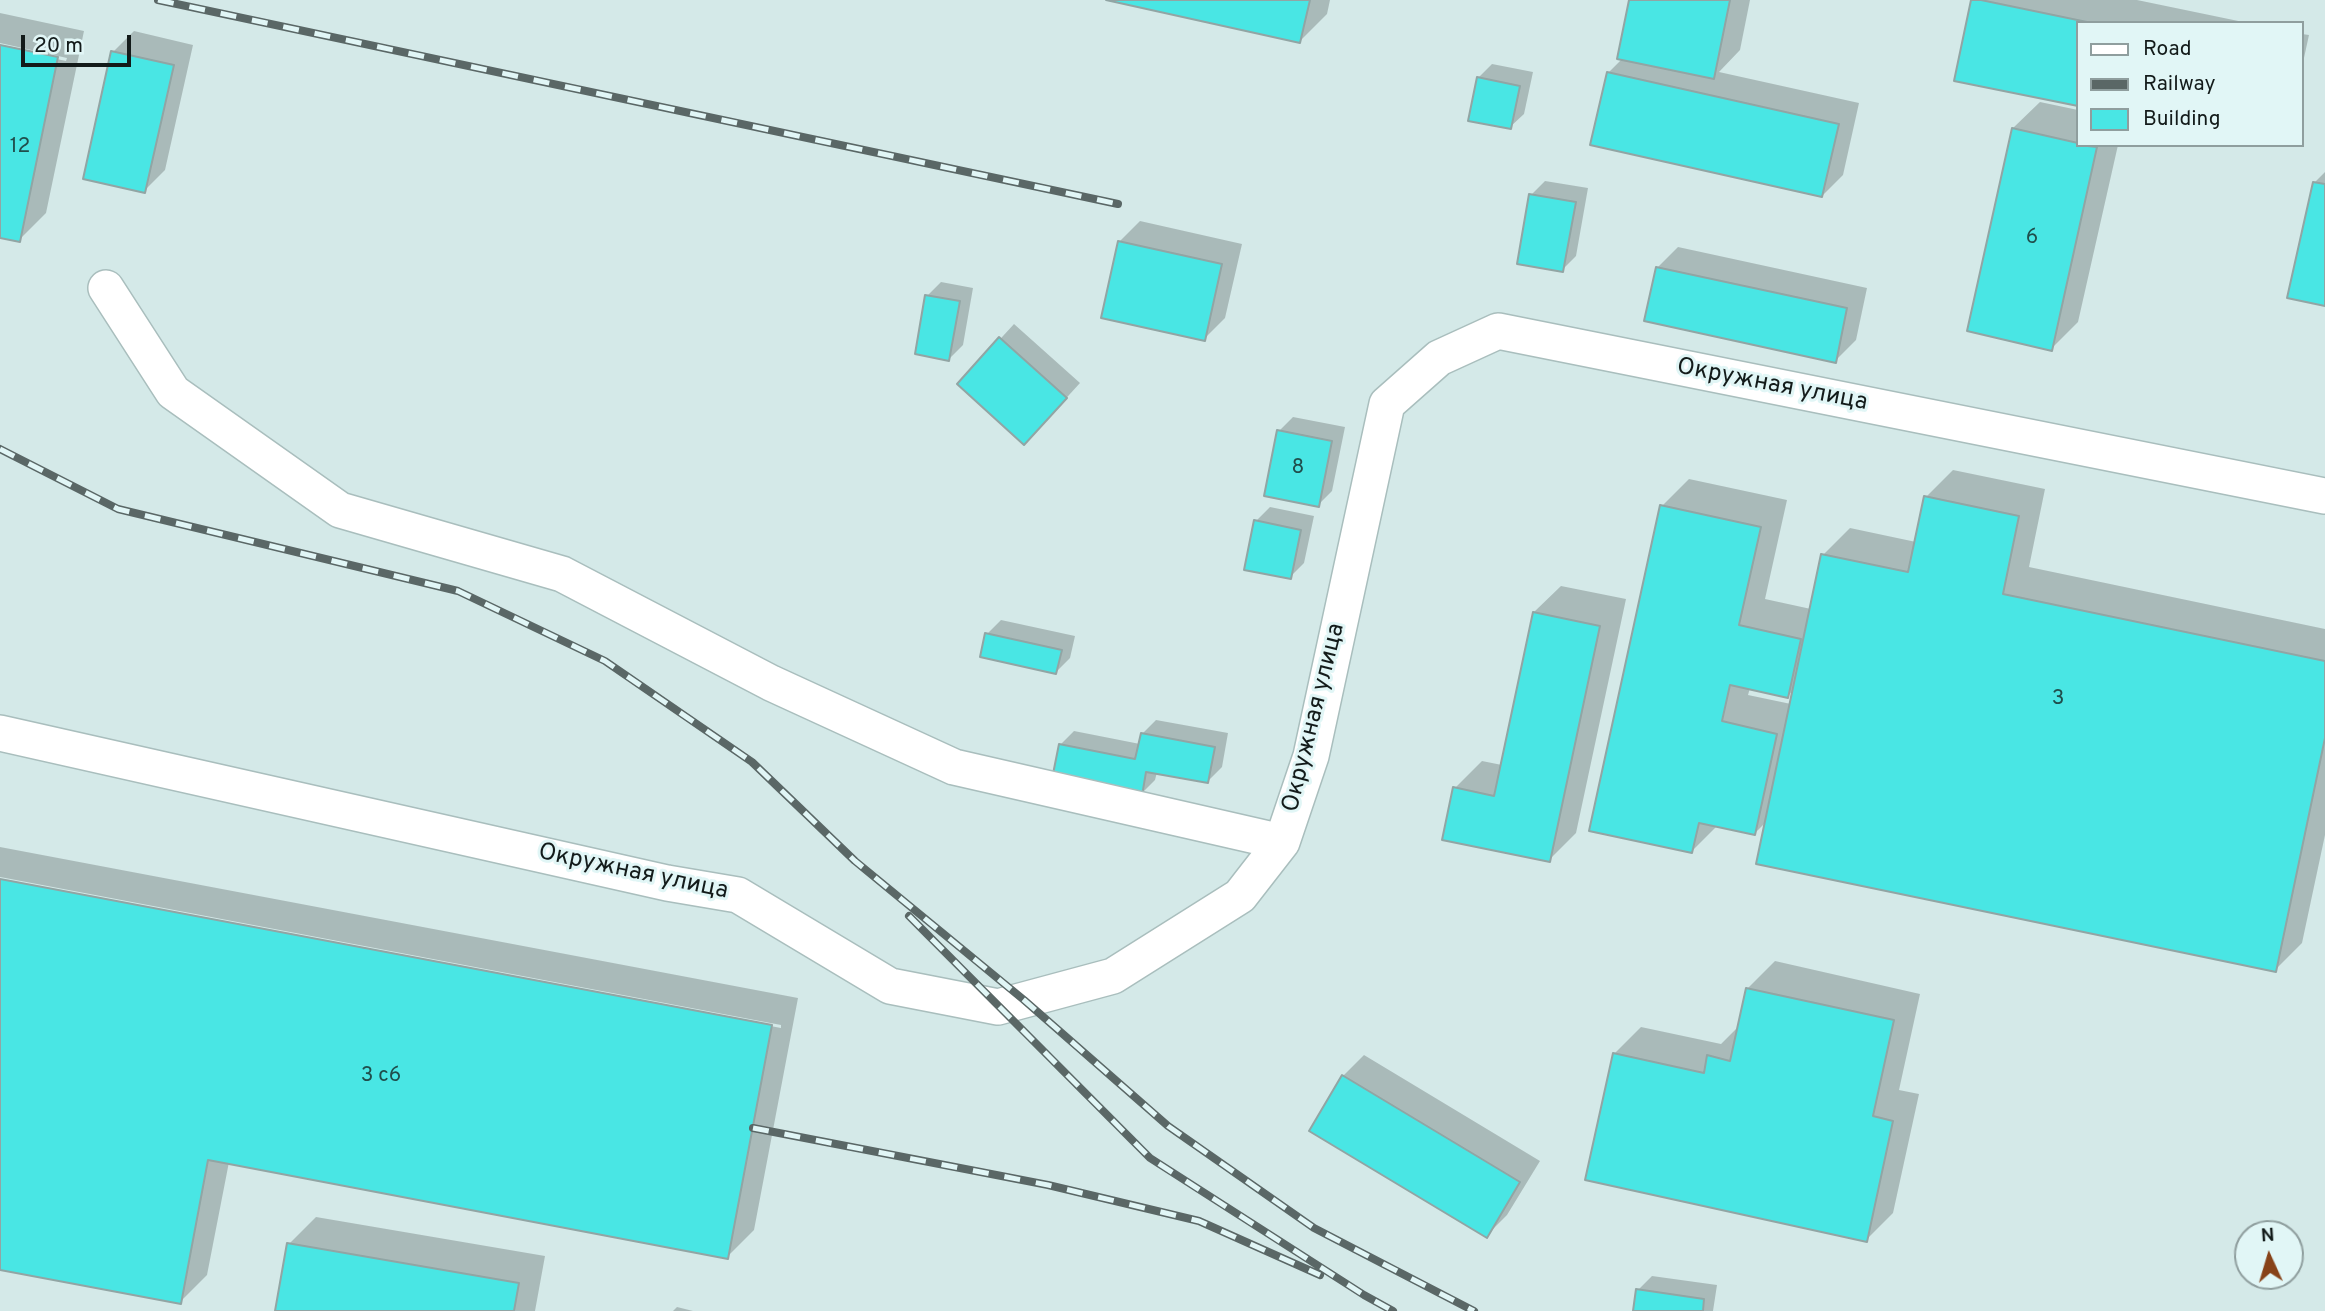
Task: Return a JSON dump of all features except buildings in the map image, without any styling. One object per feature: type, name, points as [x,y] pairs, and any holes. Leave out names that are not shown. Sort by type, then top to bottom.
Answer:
[{"type":"street","points":[[106,288],[173,392],[340,510],[562,574],[771,683],[954,766],[1282,842]]},
{"type":"street","name":"Окружная улица","points":[[0,733],[667,883],[738,895],[890,986],[998,1007],[1113,976],[1240,896],[1282,842],[1311,756],[1387,404],[1439,358],[1499,331],[2325,496]]},
{"type":"railway","points":[[158,0],[1118,204]]},
{"type":"railway","points":[[0,449],[118,509],[458,591],[605,661],[752,762],[855,861],[1024,1000],[1168,1126],[1314,1228],[1474,1311]]},
{"type":"railway","points":[[909,916],[1150,1158],[1393,1311]]},
{"type":"railway","points":[[753,1128],[1048,1185],[1199,1221],[1320,1275]]}]
